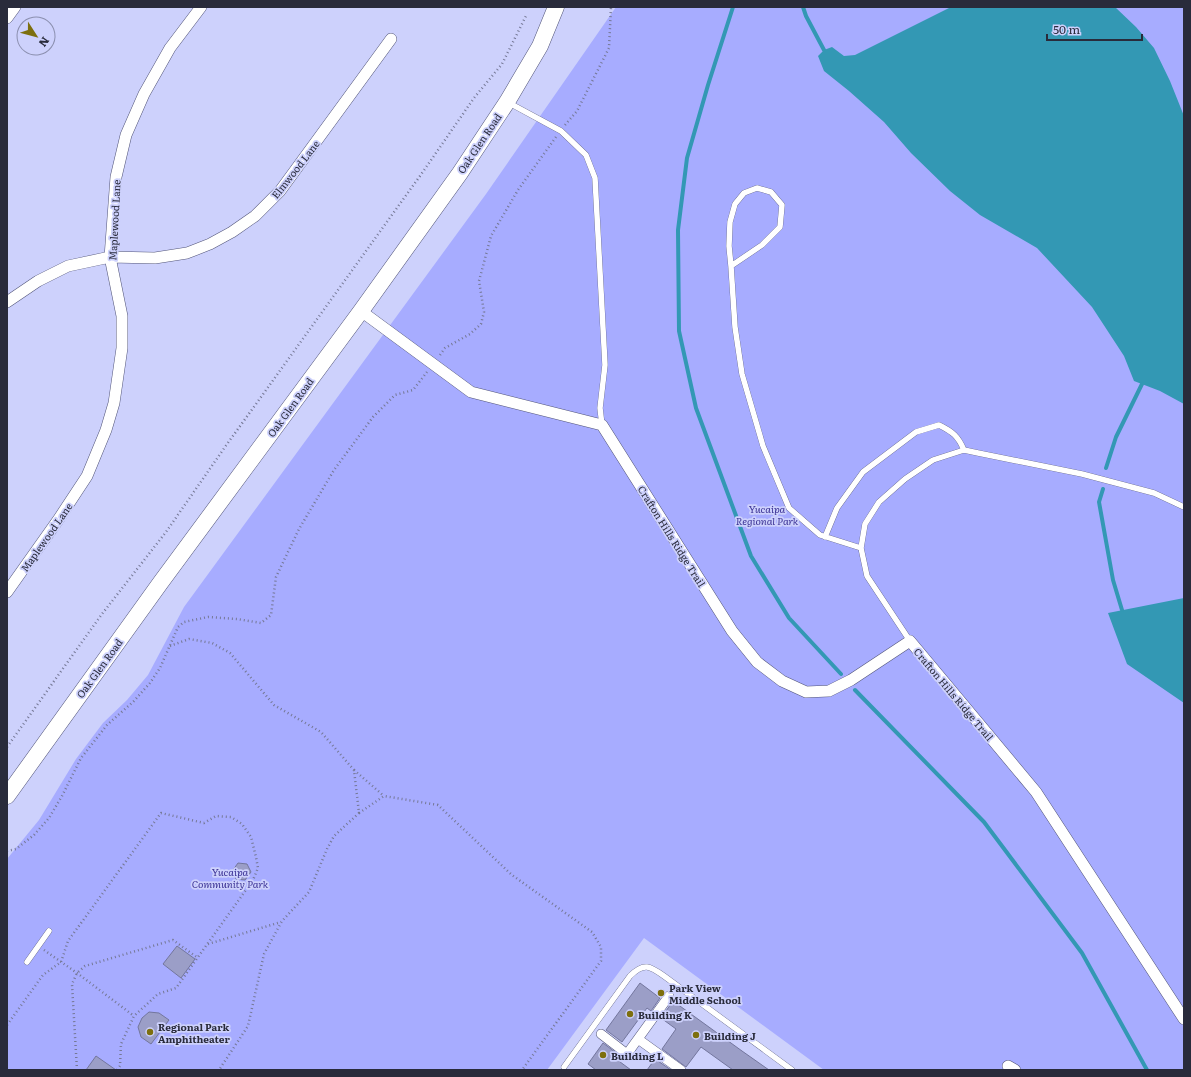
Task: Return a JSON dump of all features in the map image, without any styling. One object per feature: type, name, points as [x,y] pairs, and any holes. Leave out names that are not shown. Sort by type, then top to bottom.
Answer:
[{"type":"main road","name":"Oak Glen Road","points":[[7,796],[161,582],[361,311],[460,173],[507,102],[540,46],[556,7]]},
{"type":"street","points":[[7,18],[15,7]]},
{"type":"street","name":"Maplewood Lane","points":[[7,592],[87,476],[106,430],[114,403],[122,348],[122,316],[110,258],[116,177],[126,135],[144,94],[170,48],[201,7]]},
{"type":"street","name":"Elmwood Lane","points":[[7,302],[38,281],[68,266],[110,258],[154,258],[187,253],[210,244],[232,232],[255,216],[280,191],[391,40]]},
{"type":"street","points":[[361,311],[471,392],[602,425]]},
{"type":"street","name":"Crafton Hills Ridge Trail","points":[[602,425],[732,632],[757,662],[782,681],[806,692],[828,691],[851,680],[910,642],[1036,792],[1184,1019]]},
{"type":"street","points":[[601,1034],[627,1054],[669,996]]},
{"type":"street","points":[[638,1039],[681,1070]]},
{"type":"lane","points":[[507,102],[528,115],[561,131],[586,155],[596,178],[605,365],[600,408],[602,425]]},
{"type":"lane","points":[[731,266],[762,245],[780,227],[782,205],[771,192],[756,188],[744,193],[734,204],[730,222],[729,246],[735,327],[742,374],[763,446],[789,508],[820,535],[861,548]]},
{"type":"lane","points":[[825,537],[837,508],[863,472],[916,432],[939,425],[951,431],[960,442],[964,450]]},
{"type":"lane","points":[[910,642],[867,576],[861,548],[865,524],[879,502],[905,479],[932,460],[964,450],[1082,474],[1140,489],[1154,493],[1184,507]]},
{"type":"lane","points":[[27,962],[49,931]]},
{"type":"lane","points":[[564,1067],[630,976],[638,968],[645,966],[664,976],[792,1070]]},
{"type":"path","points":[[7,851],[16,849],[34,835],[49,818],[81,758],[106,725],[134,701],[150,683],[160,668],[178,627],[184,622],[208,617],[237,619],[261,623],[271,615],[276,577],[299,529],[334,470],[373,416],[395,396],[413,390],[445,348],[470,334],[481,324],[484,312],[479,280],[491,236],[518,190],[577,111],[608,48],[611,7]]},
{"type":"path","points":[[7,747],[102,614],[166,532],[234,434],[420,176],[474,98],[502,64],[526,16]]},
{"type":"path","points":[[170,646],[189,639],[212,643],[230,654],[274,704],[321,732],[354,770],[384,796],[438,805],[512,875],[592,932],[602,947],[601,961],[522,1070]]},
{"type":"path","points":[[354,770],[359,813]]},
{"type":"path","points":[[219,1070],[248,1026],[264,954],[282,921],[309,892],[334,836],[359,813],[384,796]]},
{"type":"path","points":[[7,1025],[43,975],[61,962],[68,941],[161,813],[204,823],[216,816],[231,817],[242,824],[251,837],[258,868],[253,880],[176,988],[158,994],[134,1016],[121,1044],[120,1066],[117,1070]]},
{"type":"path","points":[[207,944],[282,921]]},
{"type":"path","points":[[77,1070],[72,984],[77,973],[85,966],[173,940],[198,958]]},
{"type":"path","points":[[39,946],[134,1016]]},
{"type":"green space","name":"Yucaipa Regional Park","points":[[616,7],[1184,7],[1184,1070],[824,1070],[644,938],[547,1070],[7,1070],[7,859],[39,820],[76,759],[103,723],[127,700],[148,675],[184,607],[486,194]]},
{"type":"shaded area","points":[[951,7],[1115,7],[1136,27],[1154,48],[1170,81],[1184,116],[1184,404],[1160,391],[1134,381],[1124,356],[1092,307],[1037,248],[980,215],[950,191],[911,153],[884,122],[824,71],[818,56],[824,50],[832,47],[844,56],[855,55]]},
{"type":"shaded area","points":[[1184,598],[1184,703],[1127,664],[1108,613]]},
{"type":"building","points":[[238,863],[247,864],[251,872],[245,880],[236,879],[233,870]]},
{"type":"building","points":[[177,946],[195,959],[181,978],[163,964]]},
{"type":"building","name":"Building K","points":[[640,983],[660,998],[651,1011],[647,1008],[622,1042],[606,1030]]},
{"type":"building","name":"Building J","points":[[673,1001],[769,1070],[733,1070],[701,1047],[686,1067],[662,1049],[676,1029],[661,1018]]},
{"type":"building","name":"Regional Park Amphitheater","points":[[149,1012],[159,1013],[169,1020],[151,1044],[141,1037],[138,1027],[142,1018]]},
{"type":"building","name":"Building L","points":[[603,1043],[615,1052],[612,1056],[631,1070],[596,1070],[588,1064]]},
{"type":"building","points":[[96,1056],[116,1070],[86,1070]]},
{"type":"building","name":"Building L","points":[[655,1059],[671,1070],[647,1070]]},
{"type":"waterway","points":[[733,7],[687,158],[678,230],[679,331],[696,408],[751,556],[789,618],[841,674]]},
{"type":"waterway","points":[[803,7],[806,16],[824,50]]},
{"type":"waterway","points":[[1106,468],[1116,437],[1142,384]]},
{"type":"waterway","points":[[1103,489],[1099,502],[1113,580],[1122,610]]},
{"type":"waterway","points":[[855,690],[984,822],[1082,953],[1147,1070]]},
{"type":"place","name":"Park View Middle School","points":[[661,993]]},
{"type":"place","name":"Building K","points":[[630,1014]]},
{"type":"place","name":"Regional Park Amphitheater","points":[[150,1032]]},
{"type":"place","name":"Building J","points":[[696,1035]]},
{"type":"place","name":"Building L","points":[[603,1055]]},
{"type":"park label","name":"Yucaipa Community Park","points":[[230,876]]}]
